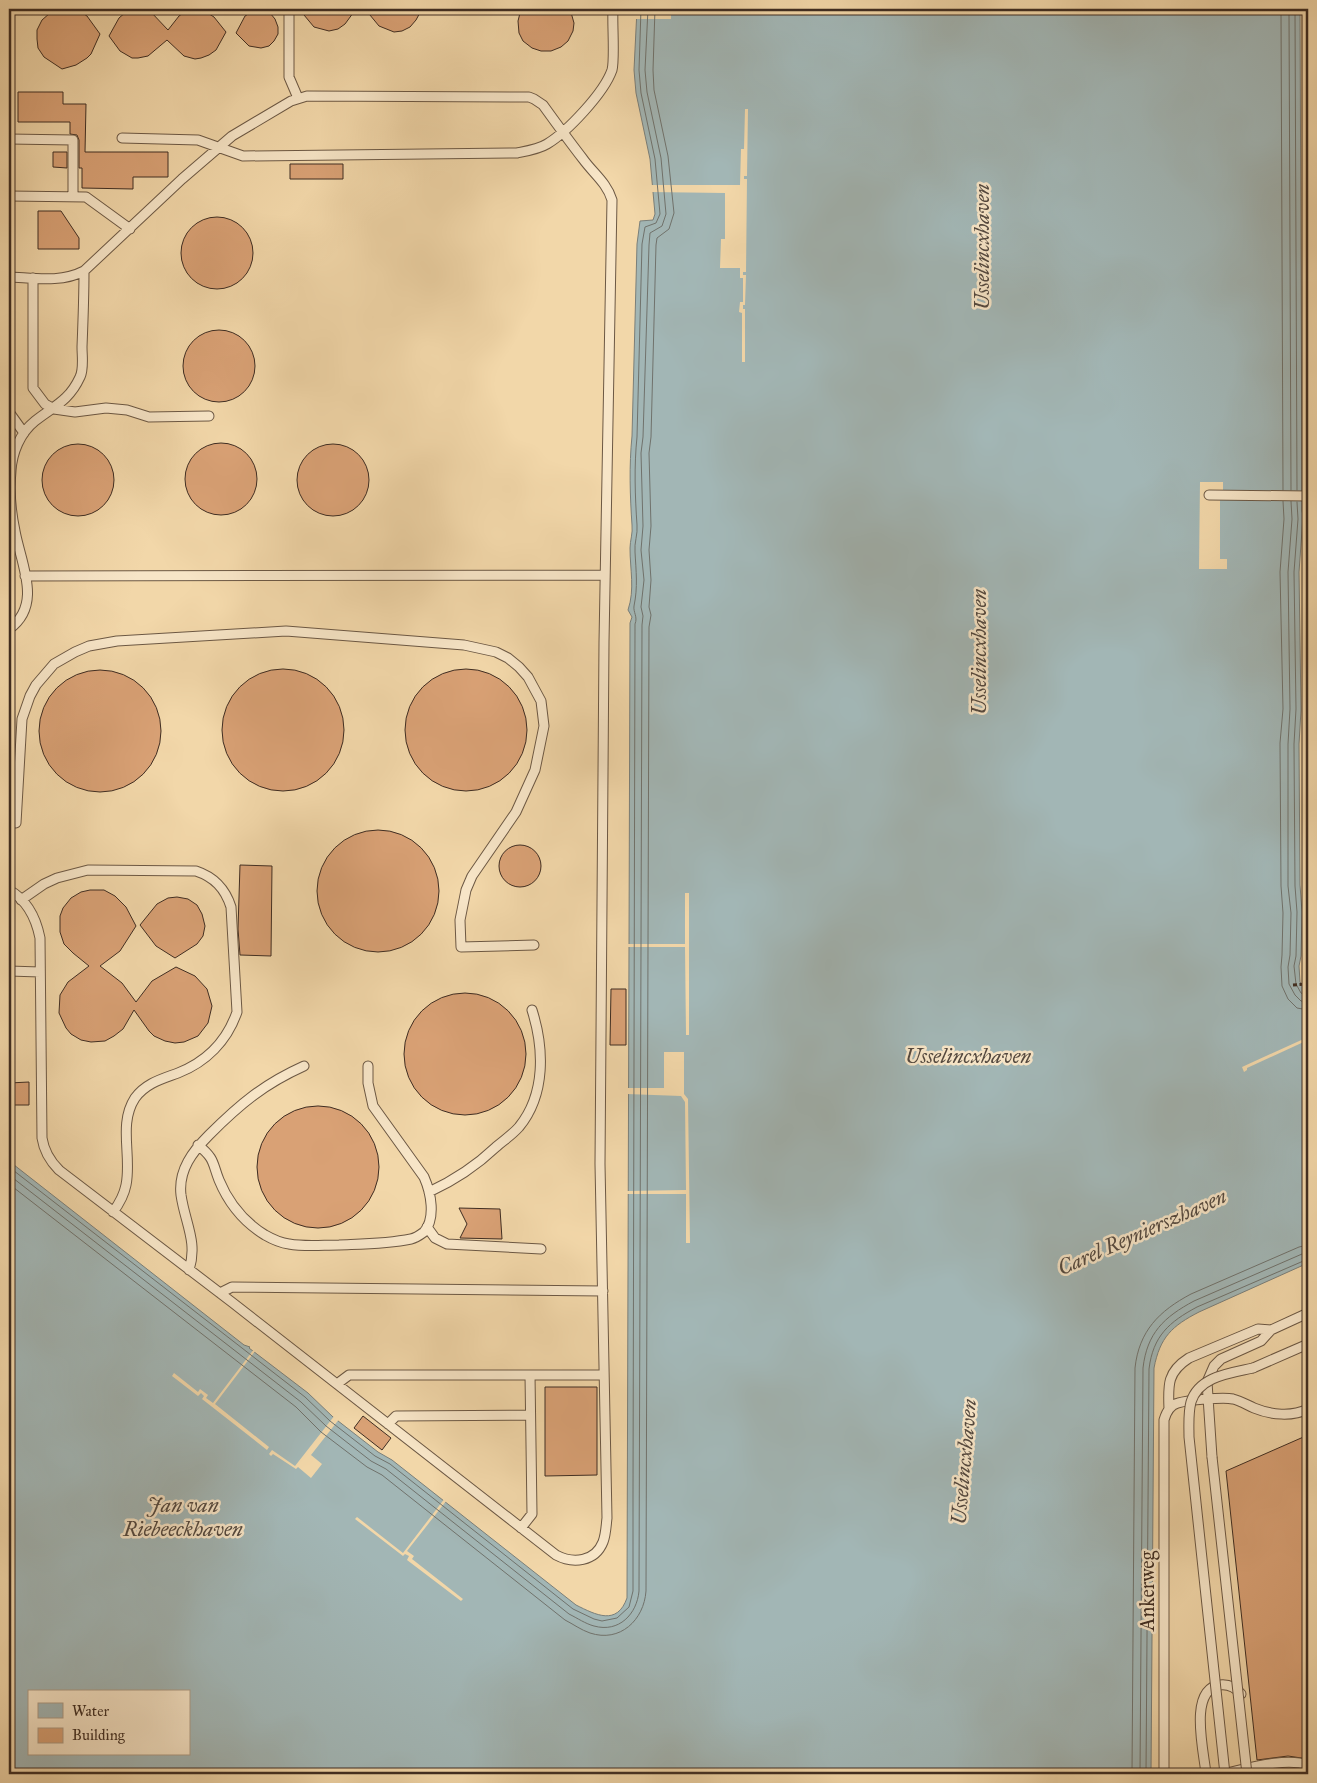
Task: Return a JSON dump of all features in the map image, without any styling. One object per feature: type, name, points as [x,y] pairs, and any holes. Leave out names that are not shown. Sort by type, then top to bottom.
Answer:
[{"type":"lane","points":[[289,9],[289,77],[298,98]]},
{"type":"lane","points":[[122,138],[198,140],[244,156],[518,153],[545,146],[563,132],[599,92],[612,68],[612,9]]},
{"type":"lane","points":[[9,310],[9,277],[58,280],[69,278],[84,271],[218,147],[232,136],[298,98],[316,96],[529,97],[543,106],[584,161],[603,181],[612,200],[605,575],[600,1164],[607,1518],[602,1543],[592,1556],[584,1560],[569,1560],[556,1555],[59,1170],[47,1156],[42,1138],[40,938],[38,927],[28,908],[22,900],[9,890]]},
{"type":"lane","points":[[9,139],[73,140],[73,197]]},
{"type":"lane","points":[[9,196],[86,197],[130,229]]},
{"type":"lane","points":[[9,629],[18,622],[26,606],[28,590],[15,532],[11,502],[12,459],[24,433],[34,422],[54,409],[72,392],[81,374],[84,271]]},
{"type":"lane","points":[[34,278],[33,388],[45,404],[54,409],[75,412],[106,408],[127,410],[150,417],[209,416]]},
{"type":"lane","points":[[9,412],[24,433]]},
{"type":"lane","points":[[1209,496],[1308,496]]},
{"type":"lane","points":[[25,576],[605,575]]},
{"type":"lane","points":[[16,823],[22,719],[30,696],[36,685],[54,664],[89,646],[117,641],[286,631],[464,645],[496,652],[519,667],[536,689],[541,700],[543,713],[542,739],[535,770],[516,812],[493,843],[469,883],[460,920],[460,947],[534,945]]},
{"type":"lane","points":[[9,777],[18,781]]},
{"type":"lane","points":[[22,900],[44,884],[72,873],[88,870],[196,871],[212,878],[229,898],[238,1012],[233,1026],[216,1049],[198,1063],[152,1083],[136,1096],[130,1106],[126,1122],[127,1182],[123,1195],[113,1212]]},
{"type":"lane","points":[[9,972],[40,972]]},
{"type":"lane","points":[[430,1192],[472,1168],[509,1137],[526,1118],[538,1083],[541,1065],[541,1046],[532,1010]]},
{"type":"lane","points":[[189,1270],[193,1249],[192,1237],[181,1194],[184,1169],[190,1156],[198,1145],[222,1121],[250,1097],[279,1078],[304,1066]]},
{"type":"lane","points":[[198,1145],[207,1152],[213,1161],[225,1192],[242,1216],[264,1234],[277,1241],[301,1246],[382,1243],[418,1237],[427,1227],[431,1207],[430,1192],[424,1177],[373,1106],[368,1083],[368,1066]]},
{"type":"lane","points":[[427,1227],[436,1238],[447,1244],[541,1249]]},
{"type":"lane","points":[[220,1293],[232,1287],[603,1291]]},
{"type":"lane","name":"Ankerweg","points":[[1248,1773],[1212,1457],[1207,1382],[1214,1366],[1221,1360],[1261,1341],[1271,1330],[1308,1313]]},
{"type":"lane","name":"Ankerweg","points":[[1164,1774],[1164,1420],[1169,1409],[1168,1387],[1175,1371],[1189,1358],[1258,1329],[1271,1330]]},
{"type":"lane","points":[[1308,1344],[1253,1368],[1211,1380],[1196,1392],[1191,1400],[1189,1412],[1189,1437],[1223,1774],[1248,1773],[1292,1761],[1308,1765]]},
{"type":"lane","points":[[337,1384],[348,1375],[604,1375]]},
{"type":"lane","points":[[521,1528],[532,1514],[530,1375]]},
{"type":"lane","points":[[1169,1409],[1178,1403],[1231,1398],[1266,1412],[1292,1414],[1308,1410]]},
{"type":"lane","points":[[388,1424],[396,1416],[530,1416]]},
{"type":"lane","points":[[1206,1774],[1200,1717],[1203,1698],[1206,1692],[1218,1685],[1232,1687],[1241,1695],[1248,1773]]},
{"type":"path","points":[[1293,984],[1308,984]]},
{"type":"water","name":"Usselincxhaven","points":[[637,9],[1300,9],[1303,516],[1299,572],[1301,710],[1299,744],[1300,885],[1302,912],[1299,966],[1300,982],[1308,993],[1308,1263],[1181,1322],[1164,1340],[1157,1357],[1154,1368],[1151,1774],[9,1774],[9,1161],[244,1345],[250,1347],[308,1393],[333,1417],[378,1452],[392,1460],[576,1605],[598,1615],[605,1616],[618,1612],[623,1607],[627,1598],[630,623],[632,617],[628,610],[632,587],[630,470],[637,244],[640,221],[653,220],[655,214],[650,159],[636,93],[634,70]]},
{"type":"pier","points":[[656,9],[671,9],[671,19],[634,19],[634,12],[656,11]]},
{"type":"pier","points":[[745,109],[748,109],[747,176],[744,176],[744,179],[747,179],[746,272],[743,272],[743,275],[746,275],[745,305],[743,305],[743,309],[745,309],[745,362],[742,362],[742,313],[739,312],[740,302],[743,302],[743,278],[740,278],[740,268],[720,268],[721,239],[725,239],[725,193],[650,192],[650,185],[740,185],[741,149],[744,149]]},
{"type":"pier","points":[[1200,482],[1223,482],[1223,491],[1304,500],[1220,500],[1220,559],[1227,559],[1227,569],[1199,569]]},
{"type":"pier","points":[[685,893],[689,893],[689,1035],[686,1035],[685,947],[627,947],[627,944],[685,944]]},
{"type":"pier","points":[[1308,1037],[1308,1040],[1247,1068],[1244,1072],[1242,1067]]},
{"type":"pier","points":[[664,1052],[684,1052],[684,1094],[688,1099],[690,1243],[686,1243],[686,1194],[627,1194],[627,1191],[686,1190],[685,1102],[681,1096],[627,1094],[627,1088],[664,1088]]},
{"type":"pier","points":[[254,1349],[256,1350],[215,1404],[269,1447],[267,1450],[202,1399],[204,1396],[201,1393],[198,1396],[172,1376],[174,1373],[198,1392],[200,1389],[208,1395],[206,1398],[213,1403]]},
{"type":"pier","points":[[335,1415],[340,1418],[311,1455],[322,1464],[311,1478],[298,1467],[296,1469],[273,1454],[271,1456],[269,1454],[272,1450],[295,1466]]},
{"type":"pier","points":[[445,1498],[447,1500],[407,1551],[414,1556],[412,1559],[463,1599],[461,1601],[407,1560],[409,1556],[405,1554],[403,1556],[355,1519],[357,1517],[403,1553]]},
{"type":"building","points":[[60,9],[73,9],[81,12],[87,16],[100,34],[91,54],[87,58],[76,65],[62,69],[44,57],[38,48],[37,39],[37,30],[42,20],[50,13]]},
{"type":"building","points":[[133,9],[150,11],[168,30],[179,16],[186,11],[203,10],[214,17],[226,32],[216,50],[201,58],[195,59],[184,56],[167,40],[148,56],[132,58],[120,51],[109,36],[119,18]]},
{"type":"building","points":[[299,9],[356,9],[345,24],[338,29],[329,31],[314,27]]},
{"type":"building","points":[[365,9],[422,9],[410,27],[394,32],[379,26]]},
{"type":"building","points":[[521,9],[570,9],[574,23],[573,31],[568,41],[561,47],[551,51],[541,51],[532,48],[523,41],[519,33],[518,21]]},
{"type":"building","points":[[255,10],[270,13],[275,19],[278,34],[269,46],[261,48],[249,46],[236,33],[245,16]]},
{"type":"building","points":[[18,92],[63,92],[63,104],[86,104],[85,152],[168,152],[168,177],[133,177],[133,189],[82,188],[82,168],[79,168],[79,140],[77,135],[70,134],[70,122],[18,122]]},
{"type":"building","points":[[53,152],[67,152],[67,168],[53,167]]},
{"type":"building","points":[[290,164],[343,164],[343,179],[290,179]]},
{"type":"building","points":[[38,211],[61,211],[79,238],[79,249],[38,249]]},
{"type":"building","points":[[217,217],[237,223],[247,233],[253,253],[247,273],[237,283],[217,289],[197,283],[187,273],[181,253],[187,233],[197,223]]},
{"type":"building","points":[[219,330],[239,336],[249,346],[255,366],[249,386],[239,396],[219,402],[199,396],[189,386],[183,366],[189,346],[199,336]]},
{"type":"building","points":[[221,443],[241,449],[251,459],[257,479],[251,499],[241,509],[221,515],[201,509],[191,499],[185,479],[191,459],[201,449]]},
{"type":"building","points":[[78,444],[98,450],[108,460],[114,480],[108,500],[98,510],[78,516],[58,510],[48,500],[42,480],[48,460],[58,450]]},
{"type":"building","points":[[333,444],[353,450],[363,460],[369,480],[363,500],[353,510],[333,516],[313,510],[303,500],[297,480],[303,460],[313,450]]},
{"type":"building","points":[[283,669],[306,673],[326,687],[340,707],[344,730],[340,753],[326,773],[306,787],[283,791],[260,787],[240,773],[226,753],[222,730],[226,707],[240,687],[260,673]]},
{"type":"building","points":[[466,669],[478,670],[489,674],[500,679],[509,687],[517,696],[522,707],[526,718],[526,742],[522,753],[517,764],[509,773],[500,781],[489,786],[478,790],[466,791],[454,790],[443,786],[432,781],[423,773],[415,764],[410,753],[406,742],[405,730],[406,718],[410,707],[415,696],[423,687],[432,679],[443,674],[454,670]]},
{"type":"building","points":[[100,670],[112,671],[123,675],[134,680],[143,688],[151,697],[156,708],[160,719],[160,743],[156,754],[151,765],[143,774],[134,782],[123,787],[112,791],[100,792],[88,791],[77,787],[66,782],[57,774],[49,765],[44,754],[40,743],[39,731],[40,719],[44,708],[49,697],[57,688],[66,680],[77,675],[88,671]]},
{"type":"building","points":[[378,830],[390,831],[401,835],[412,840],[421,848],[429,857],[434,868],[438,879],[438,903],[434,914],[429,925],[421,934],[412,942],[401,947],[390,951],[378,952],[366,951],[355,947],[344,942],[335,934],[327,925],[322,914],[318,903],[317,891],[318,879],[322,868],[327,857],[335,848],[344,840],[355,835],[366,831]]},
{"type":"building","points":[[520,845],[535,851],[541,866],[535,881],[520,887],[505,881],[499,866],[505,851]]},
{"type":"building","points":[[240,865],[272,866],[271,956],[240,955],[238,929]]},
{"type":"building","points":[[104,890],[115,896],[126,907],[136,926],[120,951],[100,966],[122,983],[136,1002],[152,981],[176,967],[195,976],[207,989],[212,1006],[208,1023],[198,1036],[184,1042],[165,1041],[154,1036],[149,1031],[134,1010],[123,1029],[105,1041],[91,1042],[81,1040],[71,1034],[66,1028],[59,1013],[60,995],[68,982],[89,966],[64,944],[60,932],[60,916],[63,908],[71,898],[81,892]]},
{"type":"building","points":[[168,898],[188,899],[197,905],[205,926],[203,936],[197,944],[175,958],[156,946],[140,925],[157,904]]},
{"type":"building","points":[[611,989],[626,989],[626,1045],[610,1045]]},
{"type":"building","points":[[465,993],[477,994],[488,998],[499,1003],[508,1011],[516,1020],[521,1031],[525,1042],[525,1066],[521,1077],[516,1088],[508,1097],[499,1105],[488,1110],[477,1114],[465,1115],[453,1114],[442,1110],[431,1105],[422,1097],[414,1088],[409,1077],[405,1066],[404,1054],[405,1042],[409,1031],[414,1020],[422,1011],[431,1003],[442,998],[453,994]]},
{"type":"building","points":[[29,1082],[29,1105],[9,1105],[9,1083]]},
{"type":"building","points":[[318,1106],[330,1107],[341,1111],[352,1116],[361,1124],[369,1133],[374,1144],[378,1155],[378,1179],[374,1190],[369,1201],[361,1210],[352,1218],[341,1223],[330,1227],[318,1228],[306,1227],[295,1223],[284,1218],[275,1210],[267,1201],[262,1190],[258,1179],[257,1167],[258,1155],[262,1144],[267,1133],[275,1124],[284,1116],[295,1111],[306,1107]]},
{"type":"building","points":[[459,1208],[500,1209],[502,1239],[460,1238],[467,1224]]},
{"type":"building","points":[[545,1387],[597,1387],[597,1475],[545,1476]]},
{"type":"building","points":[[363,1416],[391,1438],[382,1450],[354,1428]]},
{"type":"building","points":[[1308,1435],[1308,1759],[1288,1756],[1257,1760],[1226,1471]]},
{"type":"building","points":[[1277,1769],[1298,1769],[1308,1771],[1308,1774],[1258,1774],[1258,1772]]},
{"type":"water label","name":"Carel Reynierszhaven","points":[[1142,1232]]},
{"type":"water label","name":"Jan van Riebeeckhaven","points":[[183,1517]]}]
